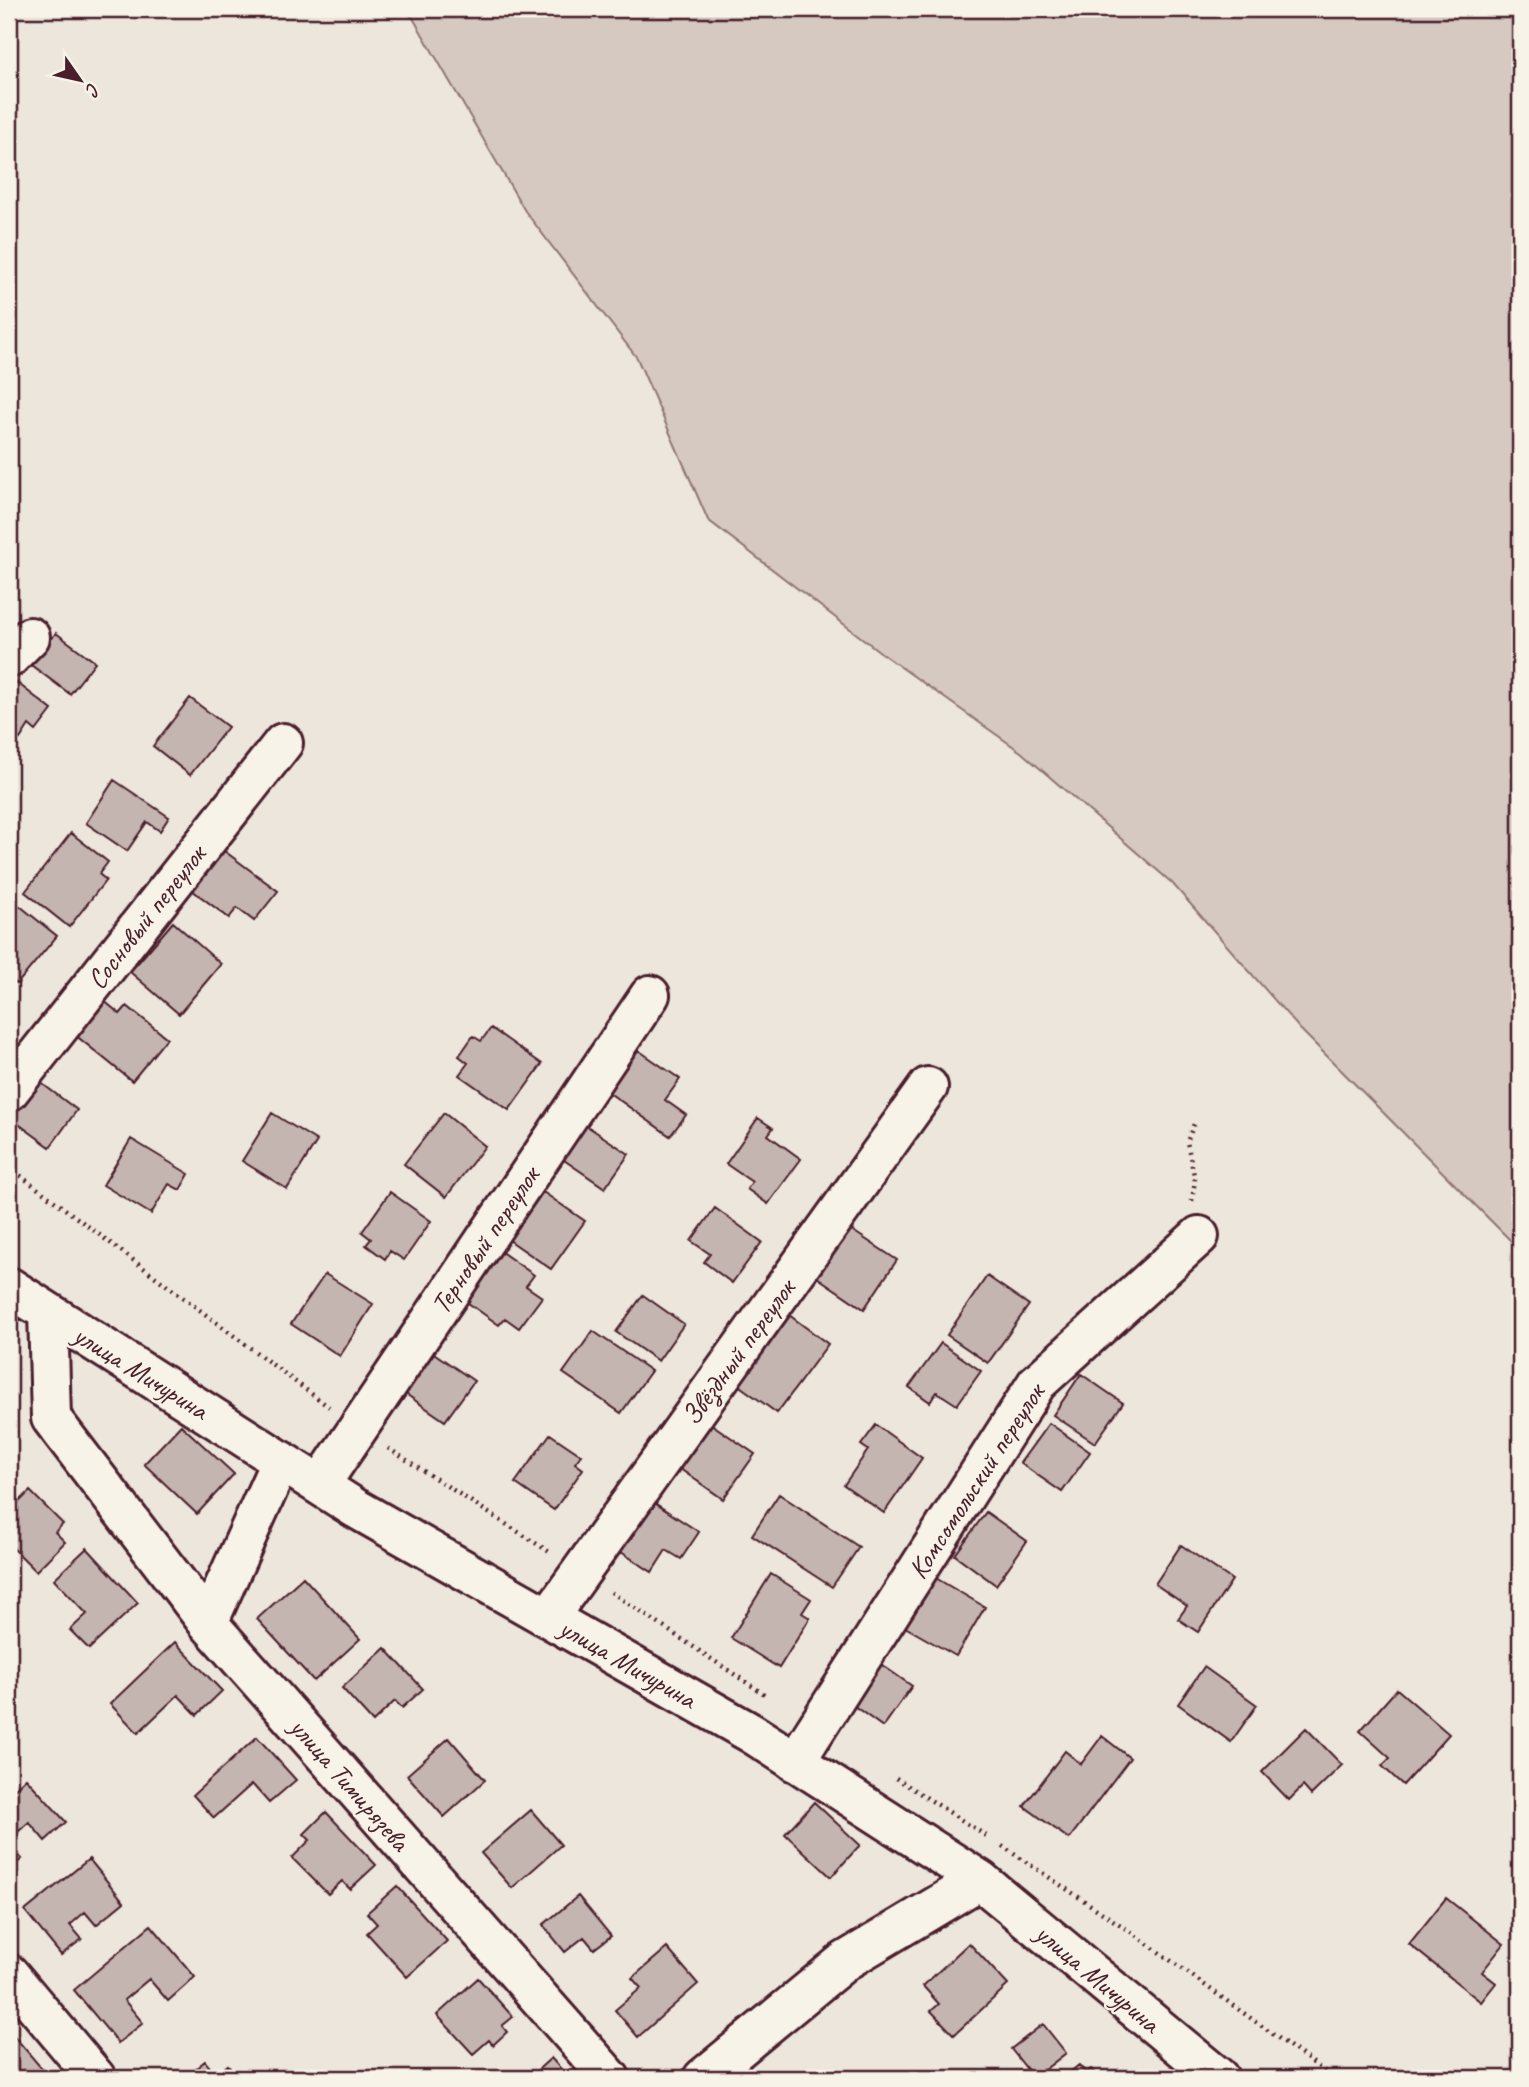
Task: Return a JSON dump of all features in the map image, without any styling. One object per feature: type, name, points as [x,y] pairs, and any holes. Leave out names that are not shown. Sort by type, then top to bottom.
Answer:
[{"type":"street","name":"Сосновый переулок","points":[[9,1091],[283,743]]},
{"type":"street","name":"Терновый переулок","points":[[320,1485],[650,995]]},
{"type":"street","name":"Звёздный переулок","points":[[548,1618],[928,1087]]},
{"type":"street","name":"Комсомольский переулок","points":[[795,1762],[1037,1383],[1197,1238]]},
{"type":"street","name":"улица Мичурина","points":[[9,1287],[355,1508],[751,1733],[979,1880],[1219,2078]]},
{"type":"street","name":"улица Тимирязева","points":[[48,1312],[51,1418],[208,1623],[610,2078]]},
{"type":"street","points":[[208,1623],[281,1460]]},
{"type":"street","points":[[703,2078],[845,1961],[979,1880]]},
{"type":"street","points":[[9,1974],[96,2078]]},
{"type":"path","points":[[1195,1121],[1187,1142],[1195,1180],[1189,1218],[1197,1238]]},
{"type":"path","points":[[9,1167],[358,1428],[581,1572],[816,1729]]},
{"type":"path","points":[[887,1772],[1131,1932],[1334,2078]]},
{"type":"shaded area","points":[[404,9],[1520,9],[1520,1250],[1300,1029],[1172,883],[1021,752],[888,658],[708,520],[637,358],[525,211],[413,18]]},
{"type":"building","points":[[56,633],[95,662],[70,694],[31,665]]},
{"type":"building","points":[[16,682],[52,710],[36,731],[29,725],[20,739],[9,730],[9,691]]},
{"type":"building","points":[[190,698],[228,727],[190,775],[153,746]]},
{"type":"building","points":[[114,780],[169,817],[160,831],[147,822],[127,851],[86,823]]},
{"type":"building","points":[[71,833],[108,862],[99,874],[106,880],[69,927],[25,892]]},
{"type":"building","points":[[223,850],[278,891],[254,921],[237,908],[229,918],[192,890]]},
{"type":"building","points":[[20,906],[57,936],[17,984],[9,976],[9,919]]},
{"type":"building","points":[[173,922],[221,964],[179,1014],[130,972]]},
{"type":"building","points":[[103,1000],[120,1014],[127,1006],[167,1038],[132,1081],[74,1034]]},
{"type":"building","points":[[491,1028],[542,1064],[509,1110],[459,1075],[468,1063],[459,1056],[473,1036],[481,1041]]},
{"type":"building","points":[[638,1050],[680,1079],[665,1100],[686,1115],[670,1136],[608,1092]]},
{"type":"building","points":[[36,1079],[77,1110],[50,1147],[9,1117]]},
{"type":"building","points":[[272,1113],[317,1141],[287,1189],[242,1161]]},
{"type":"building","points":[[444,1113],[485,1146],[446,1197],[404,1164]]},
{"type":"building","points":[[758,1118],[773,1128],[768,1135],[801,1159],[768,1204],[747,1189],[752,1182],[726,1164]]},
{"type":"building","points":[[584,1124],[629,1154],[605,1188],[561,1158]]},
{"type":"building","points":[[131,1139],[189,1174],[180,1190],[169,1184],[151,1214],[103,1185]]},
{"type":"building","points":[[390,1192],[431,1221],[404,1260],[390,1251],[385,1259],[366,1245],[371,1239],[362,1232]]},
{"type":"building","points":[[543,1192],[585,1221],[551,1269],[509,1240]]},
{"type":"building","points":[[715,1208],[762,1242],[732,1283],[704,1262],[710,1254],[691,1241]]},
{"type":"building","points":[[847,1227],[897,1260],[864,1309],[814,1275]]},
{"type":"building","points":[[500,1251],[534,1275],[526,1286],[542,1297],[519,1328],[505,1318],[499,1325],[464,1300]]},
{"type":"building","points":[[325,1274],[373,1304],[340,1356],[291,1324]]},
{"type":"building","points":[[987,1276],[1029,1305],[988,1363],[947,1335]]},
{"type":"building","points":[[643,1295],[684,1324],[658,1361],[616,1332]]},
{"type":"building","points":[[781,1309],[828,1344],[777,1413],[730,1379]]},
{"type":"building","points":[[9,1312],[20,1320],[9,1336]]},
{"type":"building","points":[[593,1331],[651,1371],[621,1413],[563,1373]]},
{"type":"building","points":[[941,1343],[981,1371],[957,1405],[937,1392],[930,1402],[909,1387]]},
{"type":"building","points":[[428,1349],[474,1381],[445,1421],[400,1390]]},
{"type":"building","points":[[1081,1374],[1123,1403],[1095,1443],[1053,1415]]},
{"type":"building","points":[[704,1419],[755,1454],[723,1499],[673,1464]]},
{"type":"building","points":[[1049,1423],[1090,1452],[1062,1492],[1020,1463]]},
{"type":"building","points":[[181,1425],[234,1474],[197,1514],[144,1464]]},
{"type":"building","points":[[876,1425],[922,1458],[884,1513],[844,1485],[868,1450],[861,1445]]},
{"type":"building","points":[[550,1434],[581,1455],[575,1463],[583,1469],[554,1510],[515,1483]]},
{"type":"building","points":[[30,1491],[63,1524],[55,1532],[65,1542],[36,1571],[9,1544],[9,1512]]},
{"type":"building","points":[[779,1494],[859,1547],[832,1587],[752,1535]]},
{"type":"building","points":[[653,1502],[699,1532],[681,1559],[666,1550],[652,1572],[621,1552]]},
{"type":"building","points":[[986,1512],[1027,1541],[996,1585],[955,1555]]},
{"type":"building","points":[[1181,1545],[1232,1580],[1198,1632],[1178,1619],[1187,1606],[1155,1584]]},
{"type":"building","points":[[87,1548],[138,1603],[89,1649],[70,1630],[87,1614],[54,1579]]},
{"type":"building","points":[[771,1574],[811,1599],[802,1613],[810,1618],[779,1668],[731,1638]]},
{"type":"building","points":[[303,1577],[360,1639],[314,1681],[257,1619]]},
{"type":"building","points":[[934,1577],[985,1607],[956,1656],[905,1627]]},
{"type":"building","points":[[175,1642],[222,1691],[197,1715],[178,1695],[138,1733],[110,1704]]},
{"type":"building","points":[[385,1648],[423,1689],[402,1708],[395,1701],[373,1722],[342,1688]]},
{"type":"building","points":[[879,1663],[912,1686],[883,1727],[850,1703]]},
{"type":"building","points":[[1204,1667],[1257,1705],[1231,1742],[1178,1704]]},
{"type":"building","points":[[1397,1689],[1449,1734],[1403,1785],[1382,1766],[1390,1758],[1360,1731]]},
{"type":"building","points":[[1306,1728],[1342,1765],[1311,1795],[1303,1786],[1289,1800],[1262,1772]]},
{"type":"building","points":[[1102,1736],[1130,1758],[1069,1839],[1024,1806],[1065,1751],[1081,1764]]},
{"type":"building","points":[[257,1737],[296,1780],[269,1803],[252,1784],[214,1818],[193,1795]]},
{"type":"building","points":[[449,1738],[485,1780],[444,1817],[407,1775]]},
{"type":"building","points":[[26,1778],[66,1822],[45,1841],[29,1822],[9,1840],[9,1794]]},
{"type":"building","points":[[814,1802],[860,1845],[831,1877],[785,1834]]},
{"type":"building","points":[[531,1810],[561,1845],[512,1888],[481,1853]]},
{"type":"building","points":[[326,1812],[376,1865],[350,1889],[342,1881],[328,1894],[292,1858],[310,1840],[304,1834]]},
{"type":"building","points":[[9,1844],[22,1859],[9,1870]]},
{"type":"building","points":[[89,1859],[124,1902],[96,1925],[85,1912],[70,1925],[82,1939],[61,1955],[25,1911]]},
{"type":"building","points":[[397,1886],[447,1941],[407,1977],[367,1933],[377,1924],[367,1913]]},
{"type":"building","points":[[578,1896],[611,1936],[594,1949],[584,1937],[565,1952],[543,1925]]},
{"type":"building","points":[[1446,1898],[1504,1944],[1482,1972],[1496,1983],[1481,2002],[1409,1944]]},
{"type":"building","points":[[151,1925],[195,1977],[168,2001],[149,1979],[124,2000],[143,2023],[118,2043],[74,1990]]},
{"type":"building","points":[[969,1943],[1008,1985],[954,2035],[931,2011],[939,2004],[923,1986]]},
{"type":"building","points":[[667,1948],[698,1984],[638,2037],[615,2010],[641,1988],[632,1978]]},
{"type":"building","points":[[478,1978],[513,2017],[502,2026],[507,2032],[493,2045],[489,2040],[473,2054],[437,2015]]},
{"type":"building","points":[[1043,2024],[1066,2053],[1034,2078],[1011,2049]]},
{"type":"building","points":[[9,2030],[43,2070],[33,2078],[9,2078]]},
{"type":"building","points":[[551,2058],[569,2078],[529,2078]]},
{"type":"building","points":[[205,2061],[216,2075],[228,2065],[240,2078],[184,2078]]},
{"type":"building","points":[[1079,2065],[1086,2073],[1091,2069],[1099,2078],[1063,2078]]}]
